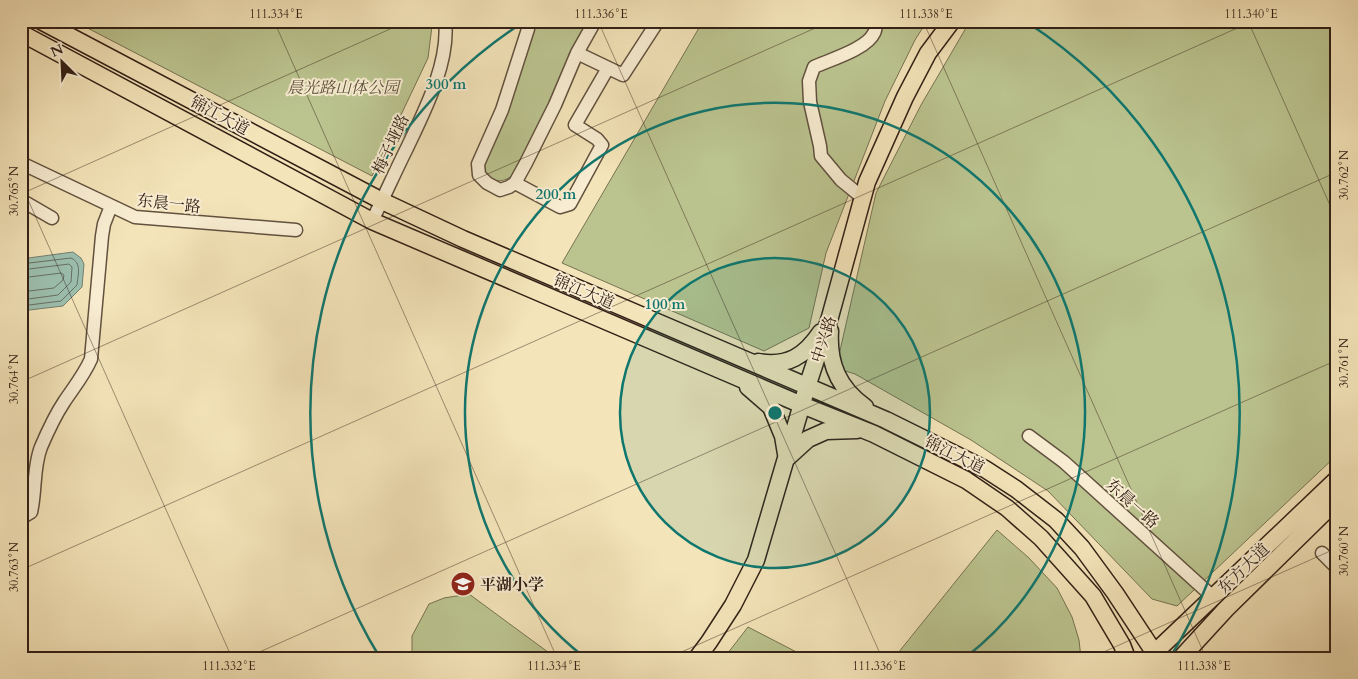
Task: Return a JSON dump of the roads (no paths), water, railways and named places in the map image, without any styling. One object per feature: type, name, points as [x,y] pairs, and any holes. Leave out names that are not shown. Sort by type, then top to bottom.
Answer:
[{"type":"main road","name":"锦江大道","points":[[41,21],[382,201],[463,239],[886,420],[986,468],[1016,488],[1056,520],[1082,548],[1115,593],[1153,656]]},
{"type":"main road","name":"中兴路","points":[[697,658],[733,605],[756,560],[807,387],[830,317],[867,182],[905,97],[928,53],[952,21]]},
{"type":"main road","name":"锦江大道","points":[[21,33],[372,221],[874,434],[966,480],[1007,508],[1034,532],[1093,596],[1122,645],[1127,658]]},
{"type":"main road","points":[[744,359],[776,364],[794,359],[805,352],[817,338],[830,317]]},
{"type":"main road","points":[[830,317],[829,341],[831,359],[837,377],[859,402],[886,420]]},
{"type":"main road","points":[[734,376],[772,407],[783,436],[786,459]]},
{"type":"main road","points":[[786,459],[808,439],[826,431],[854,430],[874,434]]},
{"type":"main road","name":"东方大道","points":[[1153,656],[1337,479]]},
{"type":"main road","name":"东方大道","points":[[1181,658],[1226,609],[1337,500]]},
{"type":"street","name":"梅子垭路","points":[[372,221],[418,124],[439,72],[446,29],[445,21]]},
{"type":"street","points":[[528,21],[528,29],[502,110],[478,164],[479,175],[487,183],[500,190],[515,183],[556,105],[577,53],[595,21]]},
{"type":"street","points":[[577,53],[623,75],[658,21]]},
{"type":"street","points":[[863,198],[841,180],[821,156],[810,102],[809,81],[814,67],[865,44],[874,35],[876,21]]},
{"type":"street","points":[[515,183],[560,207],[570,204],[602,145],[597,139],[575,125],[608,68]]},
{"type":"street","name":"东晨一路","points":[[21,163],[134,217],[296,230]]},
{"type":"street","points":[[21,200],[52,218]]},
{"type":"street","points":[[21,518],[31,512],[34,499],[36,463],[41,448],[64,402],[86,371],[91,359],[102,236],[104,224],[111,206]]},
{"type":"street","name":"东晨一路","points":[[1029,436],[1064,462],[1213,597]]},
{"type":"street","points":[[1322,554],[1337,568]]},
{"type":"water","points":[[73,252],[81,258],[84,264],[82,287],[63,306],[21,311],[21,259]]},
{"type":"place","name":"平湖小学","points":[[463,584]]},
{"type":"park label","name":"晨光路山体公园","points":[[343,87]]}]
